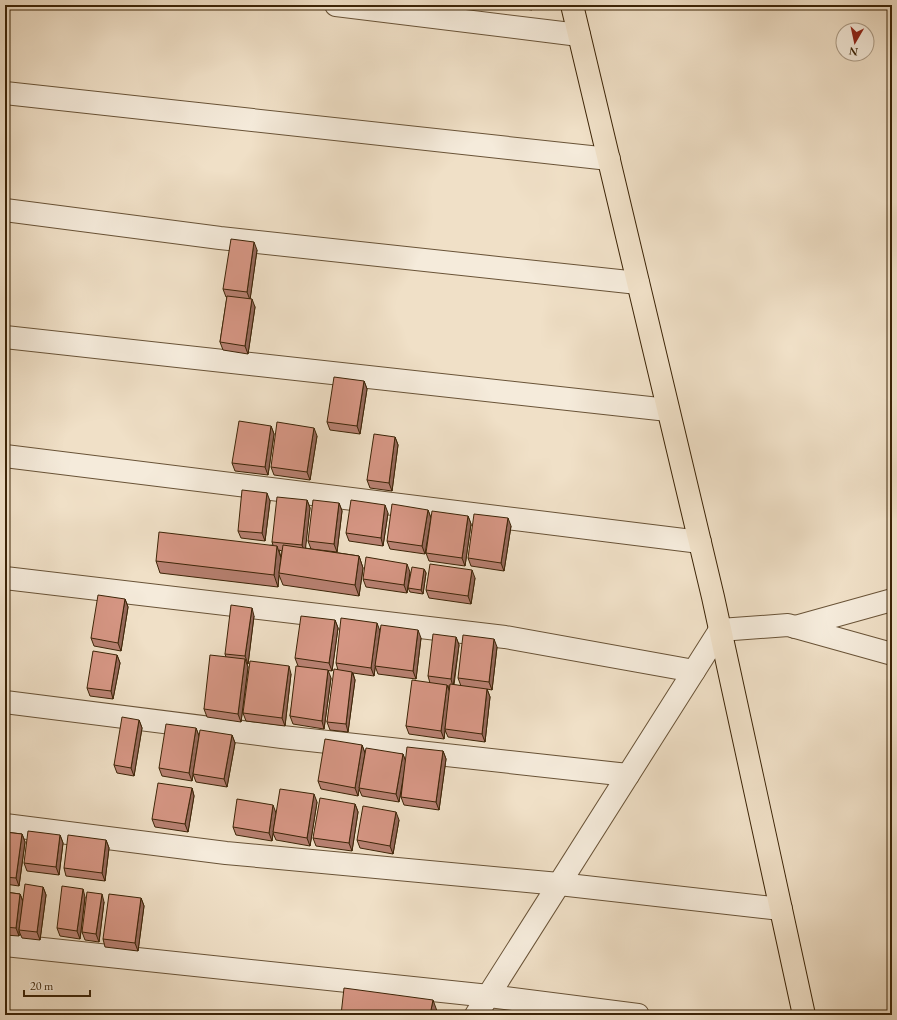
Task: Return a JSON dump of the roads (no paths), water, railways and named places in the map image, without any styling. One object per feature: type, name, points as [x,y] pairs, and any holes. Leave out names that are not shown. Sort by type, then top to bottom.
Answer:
[{"type":"main road","points":[[572,5],[700,542],[804,1015]]},
{"type":"street","points":[[336,5],[579,35]]},
{"type":"street","points":[[5,93],[609,159]]},
{"type":"street","points":[[5,210],[220,238],[638,283]]},
{"type":"street","points":[[5,337],[668,410]]},
{"type":"street","points":[[5,456],[700,542]]},
{"type":"street","points":[[5,578],[505,637],[694,671]]},
{"type":"street","points":[[795,627],[892,600]]},
{"type":"street","points":[[476,1015],[720,630],[788,626],[892,654]]},
{"type":"street","points":[[5,702],[282,737],[628,775]]},
{"type":"street","points":[[5,825],[226,853],[559,884],[781,909]]},
{"type":"street","points":[[5,945],[489,996],[638,1015]]}]
